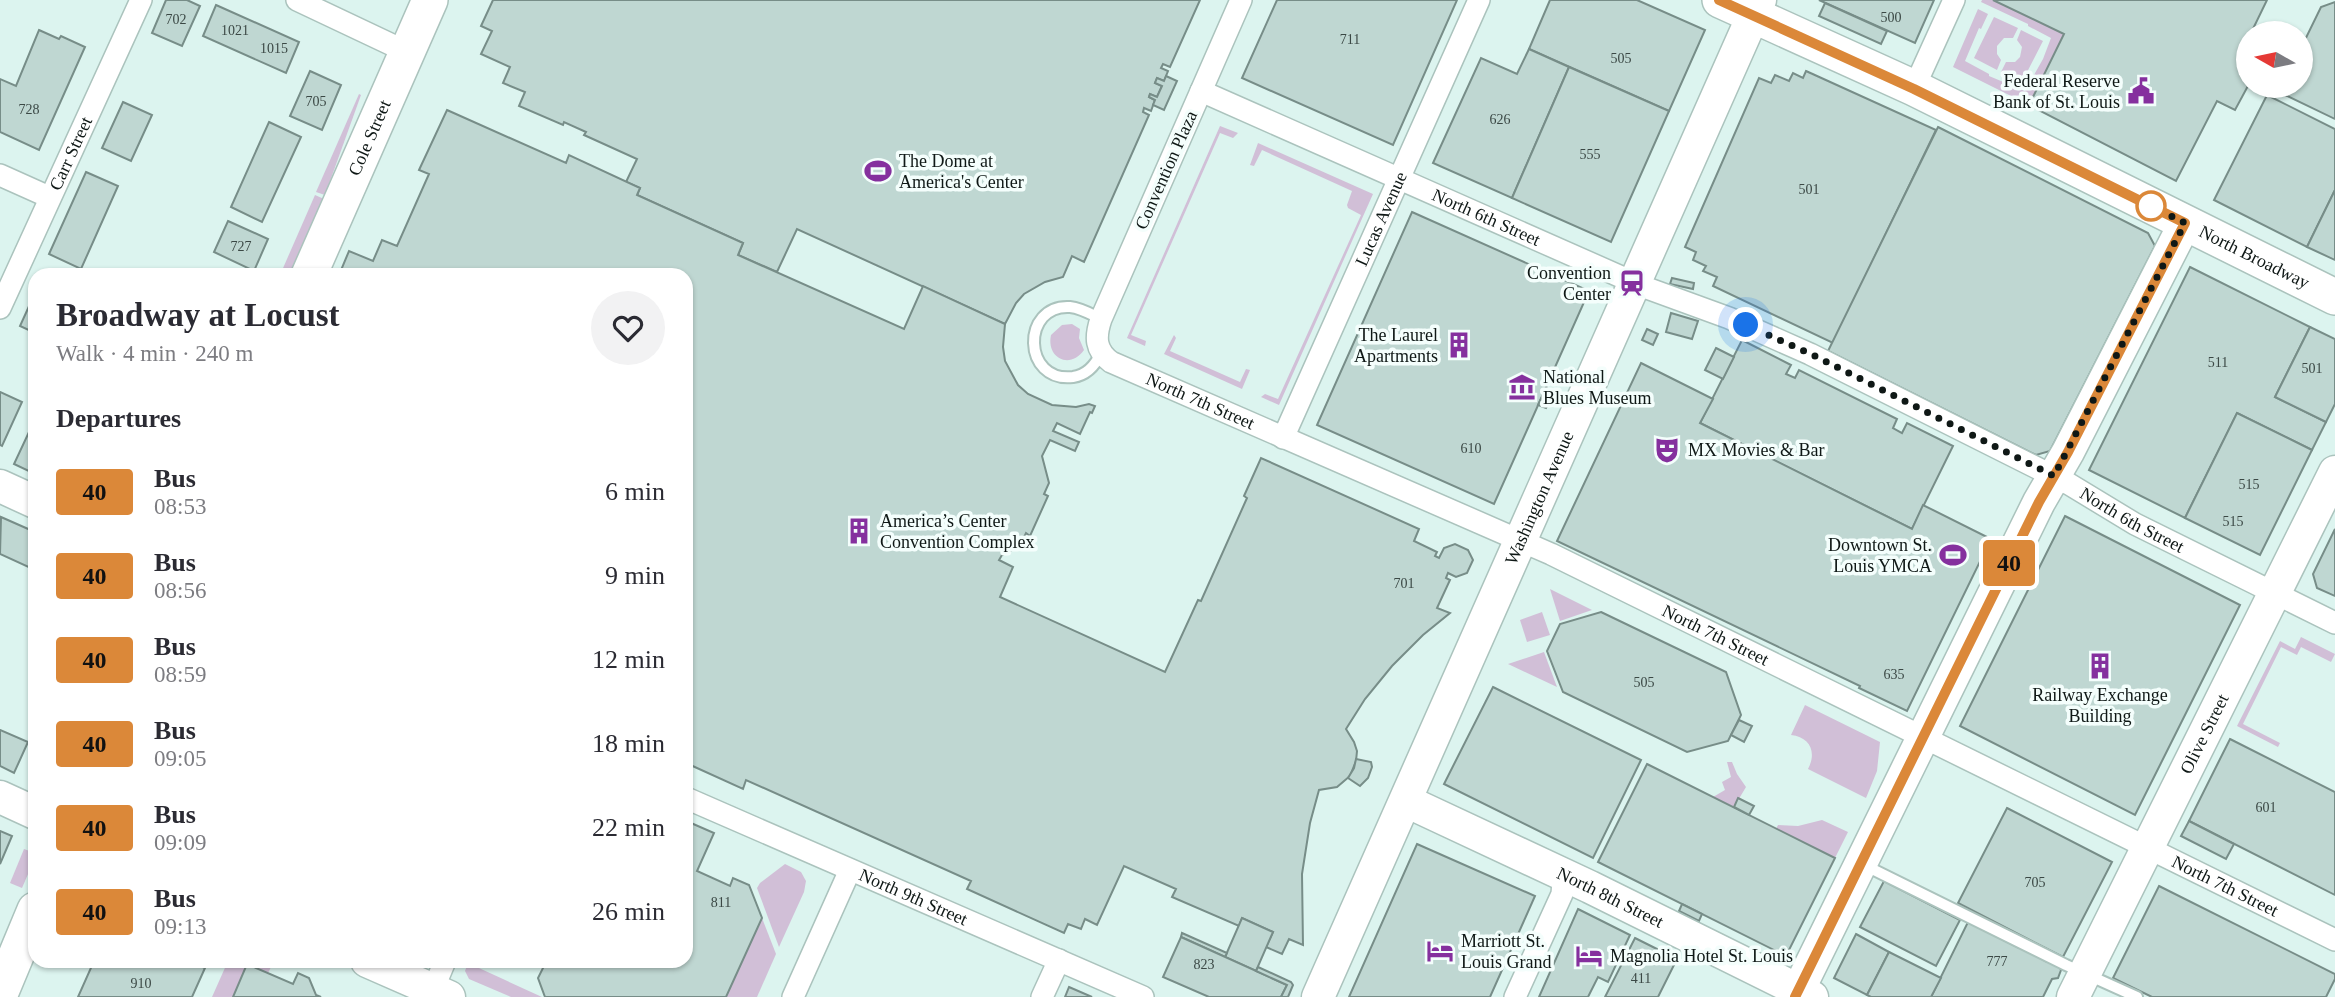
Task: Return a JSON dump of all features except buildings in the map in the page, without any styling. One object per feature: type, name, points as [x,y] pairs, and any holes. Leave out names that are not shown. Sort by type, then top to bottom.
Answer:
[{"type":"main road","name":"Cole Street","points":[[312,268],[430,0]]},
{"type":"main road","name":"North Broadway","points":[[1720,0],[1756,8],[2335,297]]},
{"type":"main road","points":[[0,993],[28,927]]},
{"type":"street","name":"Carr Street","points":[[0,308],[141,0]]},
{"type":"street","points":[[297,0],[407,52]]},
{"type":"street","name":"Convention Plaza","points":[[1099,348],[1097,335],[1101,319],[1241,0]]},
{"type":"street","name":"Lucas Avenue","points":[[1283,438],[1479,0]]},
{"type":"street","points":[[1914,89],[1954,0]]},
{"type":"street","name":"Washington Avenue","points":[[1318,997],[1756,8]]},
{"type":"street","name":"North 6th Street","points":[[1201,91],[1635,282],[1729,318],[1811,354],[2054,476],[2135,524],[2335,623]]},
{"type":"street","points":[[0,175],[49,197]]},
{"type":"street","points":[[1802,995],[1861,863],[1924,736],[2185,223]]},
{"type":"street","name":"North 7th Street","points":[[1099,348],[1111,362],[1521,541],[1924,736],[2335,940]]},
{"type":"street","name":"Olive Street","points":[[2079,985],[2335,472]]},
{"type":"street","points":[[0,486],[28,499]]},
{"type":"street","points":[[0,797],[28,810]]},
{"type":"street","name":"North 9th Street","points":[[693,801],[1143,997]]},
{"type":"street","name":"North 8th Street","points":[[1406,801],[1556,872],[1802,995]]},
{"type":"street","points":[[793,997],[850,870]]},
{"type":"street","points":[[1515,997],[1562,894],[1563,881],[1556,872]]},
{"type":"street","points":[[1042,997],[1059,960]]},
{"type":"street","points":[[381,968],[437,995],[443,968]]},
{"type":"lane","points":[[1099,348],[1088,371],[1067,377],[1046,370],[1034,351],[1033,341],[1035,330],[1041,321],[1058,309],[1079,309],[1101,319]]},
{"type":"lane","points":[[1861,863],[2079,985],[2137,997]]},
{"type":"shaded area","points":[[1993,0],[2064,34],[2029,105],[1953,67],[1978,9],[1988,14],[1965,61],[1989,76],[2025,91],[2043,59],[2051,38],[1981,2]]},
{"type":"shaded area","points":[[1994,17],[2018,28],[2013,38],[2004,38],[1997,46],[1997,54],[2001,60],[1997,70],[1974,58]]},
{"type":"shaded area","points":[[2021,30],[2043,41],[2022,82],[2001,72],[2006,62],[2015,62],[2020,57],[2022,47],[2017,40]]},
{"type":"shaded area","points":[[359,94],[361,95],[325,195],[316,192]]},
{"type":"shaded area","points":[[1220,126],[1238,133],[1233,138],[1220,133],[1131,335],[1146,341],[1145,346],[1127,338]]},
{"type":"shaded area","points":[[1258,143],[1373,194],[1279,405],[1261,397],[1265,394],[1278,399],[1361,215],[1348,208],[1352,191],[1262,150],[1254,166],[1250,165]]},
{"type":"shaded area","points":[[315,195],[324,199],[296,268],[283,268]]},
{"type":"shaded area","points":[[1072,324],[1080,329],[1079,338],[1084,350],[1072,359],[1060,359],[1052,350],[1051,335],[1062,325]]},
{"type":"shaded area","points":[[1174,335],[1176,338],[1170,351],[1240,382],[1246,369],[1250,370],[1242,389],[1164,354]]},
{"type":"shaded area","points":[[1550,589],[1592,610],[1560,621]]},
{"type":"shaded area","points":[[1542,612],[1550,635],[1527,642],[1520,620]]},
{"type":"shaded area","points":[[2301,637],[2335,654],[2331,662],[2301,647],[2297,655],[2281,647],[2243,724],[2280,743],[2278,747],[2237,726],[2280,641],[2295,649]]},
{"type":"shaded area","points":[[1544,652],[1557,687],[1508,664]]},
{"type":"shaded area","points":[[1805,705],[1880,742],[1877,771],[1866,798],[1808,769],[1812,757],[1810,746],[1798,736],[1791,735]]},
{"type":"shaded area","points":[[1727,762],[1732,762],[1746,787],[1734,807],[1713,797],[1725,790],[1722,782],[1731,777]]},
{"type":"shaded area","points":[[1822,820],[1848,832],[1835,858],[1776,829],[1778,825],[1798,826]]},
{"type":"shaded area","points":[[24,849],[28,850],[28,874],[22,888],[10,883]]},
{"type":"shaded area","points":[[785,864],[801,872],[806,881],[804,892],[779,947],[757,888]]},
{"type":"shaded area","points":[[762,918],[776,954],[757,997],[726,997]]},
{"type":"shaded area","points":[[225,968],[245,968],[233,997],[212,997]]},
{"type":"shaded area","points":[[256,968],[270,968],[268,973]]},
{"type":"shaded area","points":[[466,968],[479,968],[542,997],[511,997],[469,979]]},
{"type":"bus line","name":"40","points":[[1719,0],[1914,89],[2185,223],[2068,452],[2039,502],[1795,997]]},
{"type":"place","name":"Federal Reserve Bank of St. Louis","points":[[2141,91]]},
{"type":"place","name":"The Dome at America's Center","points":[[878,171]]},
{"type":"place","name":"Convention Center","points":[[1632,283]]},
{"type":"place","name":"The Laurel Apartments","points":[[1459,345]]},
{"type":"place","name":"National Blues Museum","points":[[1522,387]]},
{"type":"place","name":"MX Movies & Bar","points":[[1667,450]]},
{"type":"place","name":"America’s Center Convention Complex","points":[[859,531]]},
{"type":"place","name":"Downtown St. Louis YMCA","points":[[1953,555]]},
{"type":"place","name":"Railway Exchange Building","points":[[2100,666]]},
{"type":"place","name":"Marriott St. Louis Grand","points":[[1440,951]]},
{"type":"place","name":"Magnolia Hotel St. Louis","points":[[1589,956]]},
{"type":"route","points":[[1746,325],[1811,354],[2054,476],[2185,223],[2141,201],[2151,206]]}]
